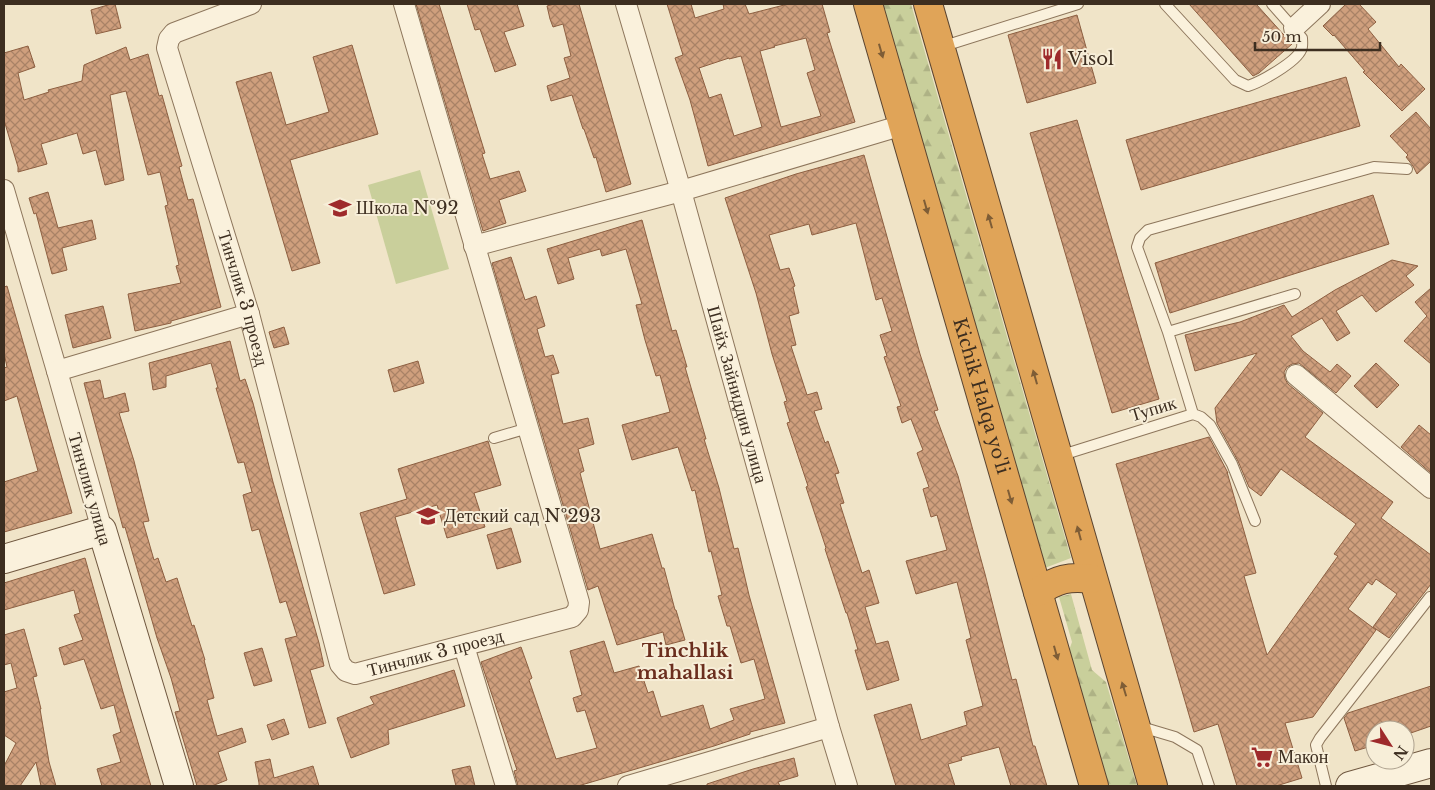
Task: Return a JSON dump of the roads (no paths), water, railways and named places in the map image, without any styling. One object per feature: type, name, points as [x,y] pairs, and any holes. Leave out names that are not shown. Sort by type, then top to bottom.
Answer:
[{"type":"highway","name":"Kichik Halqa yo'li","points":[[868,4],[1094,786]]},
{"type":"highway","points":[[928,4],[1153,786]]},
{"type":"highway","points":[[1038,592],[1060,580],[1076,577],[1092,579]]},
{"type":"street","name":"Тинчлик 3 проезд","points":[[251,4],[174,33],[169,39],[167,48],[249,314],[340,664],[346,671],[355,674],[572,617],[578,610],[579,602],[404,4]]},
{"type":"street","name":"Шайх Зайниддин улица","points":[[626,4],[681,191],[847,786]]},
{"type":"street","points":[[1294,28],[1320,4]]},
{"type":"street","points":[[474,246],[681,191],[903,125]]},
{"type":"street","name":"Тинчлик улица","points":[[4,190],[11,242],[57,371],[102,530],[179,786]]},
{"type":"street","points":[[57,371],[249,314]]},
{"type":"street","points":[[1296,375],[1431,488]]},
{"type":"street","points":[[4,559],[102,530]]},
{"type":"street","points":[[464,646],[506,786]]},
{"type":"street","points":[[628,786],[829,726]]},
{"type":"street","points":[[1350,786],[1431,763]]},
{"type":"lane","points":[[940,47],[1060,6],[1078,4]]},
{"type":"lane","points":[[1165,4],[1235,80],[1248,86],[1262,81],[1294,59],[1302,50],[1302,38],[1272,4]]},
{"type":"lane","points":[[1193,414],[1168,332],[1138,248],[1140,238],[1148,230],[1374,168],[1407,169]]},
{"type":"lane","points":[[1168,332],[1295,294]]},
{"type":"lane","name":"Тупик","points":[[1058,456],[1193,414],[1201,417],[1210,425],[1232,464],[1255,521]]},
{"type":"lane","points":[[494,438],[528,428]]},
{"type":"lane","points":[[1326,786],[1316,746],[1320,738],[1430,597]]},
{"type":"lane","points":[[1135,725],[1175,737],[1197,750],[1208,786]]},
{"type":"place","name":"Visol","points":[[1052,59]]},
{"type":"place","name":"Школа №92","points":[[340,208]]},
{"type":"place","name":"Детский сад №293","points":[[428,516]]},
{"type":"place","name":"Макон","points":[[1262,757]]},
{"type":"district","name":"Tinchlik mahallasi","points":[[685,661]]}]
